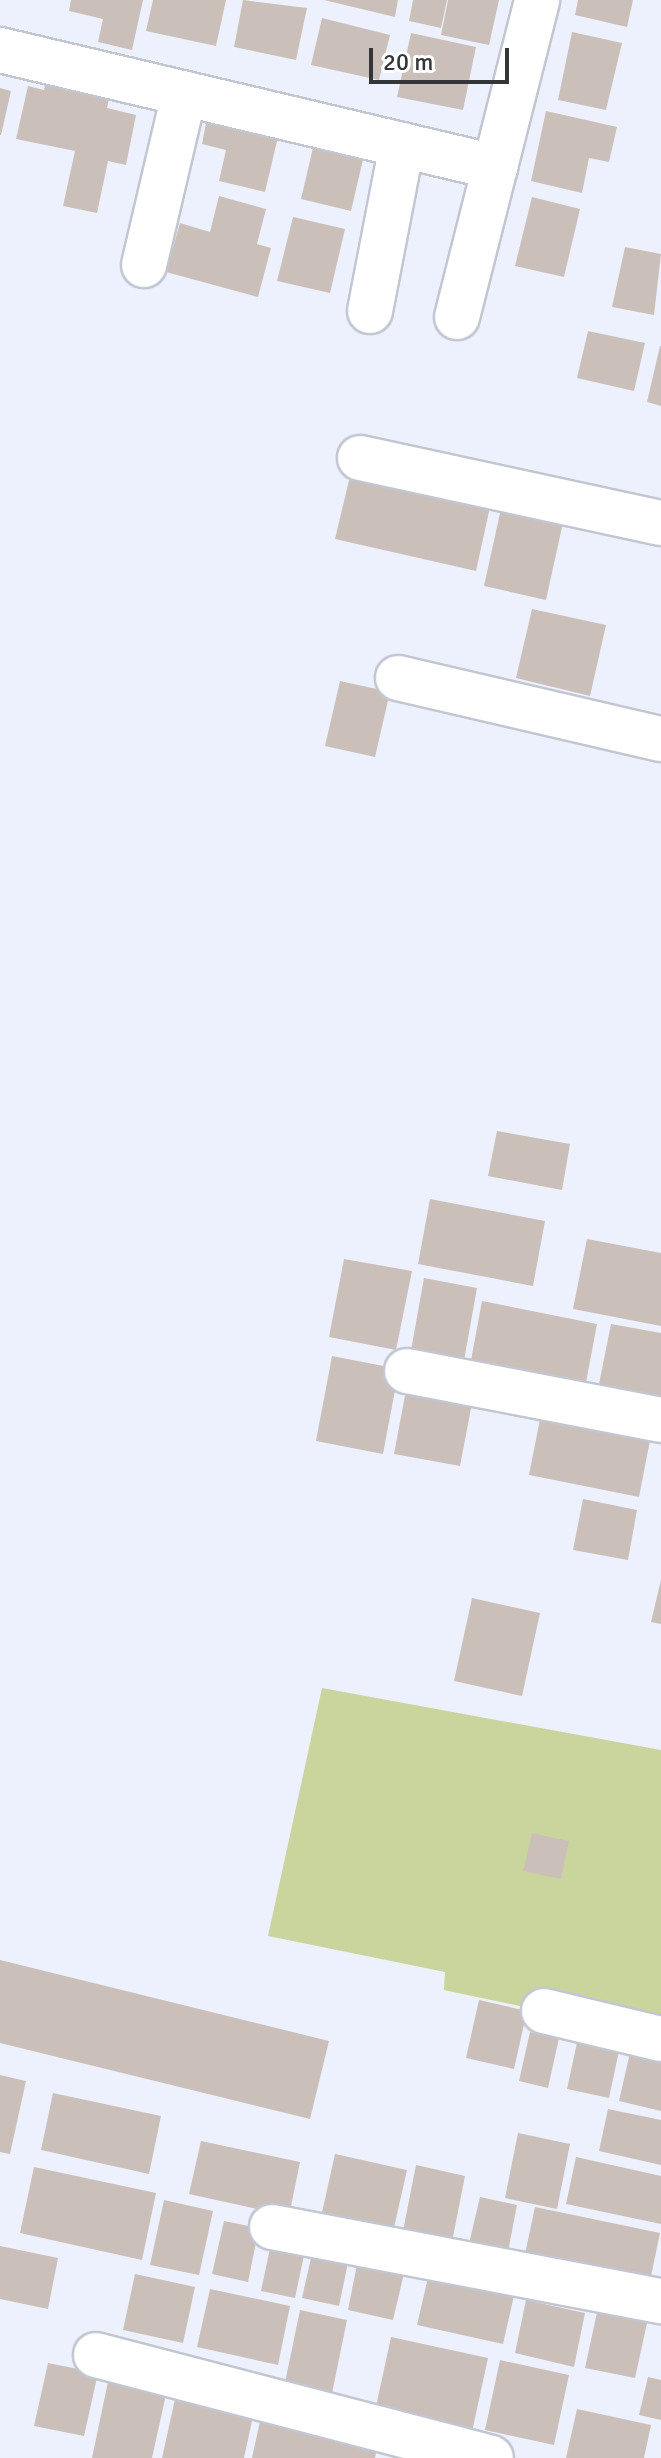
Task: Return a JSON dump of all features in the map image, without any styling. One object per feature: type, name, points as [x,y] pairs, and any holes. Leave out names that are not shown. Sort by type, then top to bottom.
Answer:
[{"type":"street","points":[[457,317],[537,0]]},
{"type":"street","points":[[0,50],[495,167]]},
{"type":"street","points":[[144,265],[184,94]]},
{"type":"street","points":[[370,311],[402,145]]},
{"type":"street","points":[[360,458],[661,523]]},
{"type":"street","points":[[398,678],[661,739]]},
{"type":"street","points":[[407,1371],[661,1420]]},
{"type":"street","points":[[544,2011],[661,2039]]},
{"type":"street","points":[[272,2227],[661,2301]]},
{"type":"street","points":[[96,2355],[491,2458]]},
{"type":"green space","points":[[322,1688],[661,1750],[661,2036],[444,1990],[445,1972],[268,1936]]},
{"type":"building","points":[[71,0],[143,0],[132,50],[98,42],[103,19],[69,11]]},
{"type":"building","points":[[153,0],[226,0],[216,46],[146,31]]},
{"type":"building","points":[[243,0],[307,8],[296,60],[234,47]]},
{"type":"building","points":[[324,0],[398,0],[395,17]]},
{"type":"building","points":[[413,0],[447,0],[441,28],[409,21]]},
{"type":"building","points":[[448,0],[499,0],[489,45],[441,35]]},
{"type":"building","points":[[578,0],[633,0],[627,27],[575,15]]},
{"type":"building","points":[[322,18],[390,35],[379,80],[311,65]]},
{"type":"building","points":[[572,32],[622,43],[606,110],[558,100]]},
{"type":"building","points":[[411,33],[476,47],[463,110],[397,97]]},
{"type":"building","points":[[49,69],[112,83],[107,108],[136,115],[126,165],[108,161],[97,213],[63,206],[75,151],[16,139],[28,86],[44,90]]},
{"type":"building","points":[[0,88],[11,91],[1,135],[0,135]]},
{"type":"building","points":[[209,108],[281,124],[265,192],[219,181],[226,150],[202,144]]},
{"type":"building","points":[[546,111],[617,127],[609,162],[589,158],[582,193],[531,181]]},
{"type":"building","points":[[315,139],[365,151],[351,211],[301,199]]},
{"type":"building","points":[[219,196],[266,209],[257,244],[271,248],[258,297],[166,272],[180,223],[210,232]]},
{"type":"building","points":[[532,197],[580,209],[564,277],[515,266]]},
{"type":"building","points":[[293,217],[345,229],[330,293],[277,281]]},
{"type":"building","points":[[625,247],[661,254],[654,315],[612,307]]},
{"type":"building","points":[[588,331],[645,343],[634,391],[577,378]]},
{"type":"building","points":[[661,346],[661,406],[647,402]]},
{"type":"building","points":[[350,476],[490,507],[476,571],[335,539]]},
{"type":"building","points":[[502,504],[564,518],[546,600],[484,586]]},
{"type":"building","points":[[532,609],[606,625],[590,696],[516,678]]},
{"type":"building","points":[[340,681],[390,692],[375,757],[325,746]]},
{"type":"building","points":[[497,1131],[570,1144],[562,1190],[488,1176]]},
{"type":"building","points":[[430,1199],[545,1221],[533,1286],[418,1264]]},
{"type":"building","points":[[587,1239],[661,1253],[661,1326],[573,1309]]},
{"type":"building","points":[[344,1259],[412,1271],[396,1350],[329,1337]]},
{"type":"building","points":[[424,1278],[477,1288],[463,1366],[410,1356]]},
{"type":"building","points":[[482,1301],[597,1324],[584,1393],[469,1371]]},
{"type":"building","points":[[611,1324],[661,1333],[661,1411],[596,1399]]},
{"type":"building","points":[[332,1356],[399,1369],[383,1454],[316,1441]]},
{"type":"building","points":[[407,1385],[473,1398],[460,1466],[394,1454]]},
{"type":"building","points":[[541,1414],[651,1435],[639,1497],[529,1475]]},
{"type":"building","points":[[583,1499],[637,1510],[628,1560],[573,1550]]},
{"type":"building","points":[[661,1580],[661,1624],[651,1622]]},
{"type":"building","points":[[472,1598],[540,1613],[522,1696],[454,1681]]},
{"type":"building","points":[[532,1833],[569,1841],[561,1879],[523,1871]]},
{"type":"building","points":[[0,1960],[329,2041],[310,2119],[0,2043]]},
{"type":"building","points":[[479,2000],[527,2011],[514,2069],[466,2058]]},
{"type":"building","points":[[581,2024],[623,2032],[609,2098],[567,2089]]},
{"type":"building","points":[[530,2032],[559,2038],[548,2088],[519,2081]]},
{"type":"building","points":[[631,2048],[661,2055],[661,2111],[619,2101]]},
{"type":"building","points":[[0,2075],[26,2081],[10,2154],[0,2152]]},
{"type":"building","points":[[53,2093],[161,2116],[149,2174],[41,2150]]},
{"type":"building","points":[[608,2109],[661,2120],[661,2165],[599,2151]]},
{"type":"building","points":[[518,2133],[570,2144],[557,2209],[505,2198]]},
{"type":"building","points":[[201,2141],[300,2162],[289,2216],[189,2194]]},
{"type":"building","points":[[335,2154],[407,2170],[391,2241],[319,2226]]},
{"type":"building","points":[[576,2157],[661,2176],[661,2224],[566,2204]]},
{"type":"building","points":[[416,2165],[465,2176],[451,2247],[402,2236]]},
{"type":"building","points":[[34,2167],[156,2193],[142,2260],[20,2233]]},
{"type":"building","points":[[480,2197],[517,2205],[507,2257],[468,2248]]},
{"type":"building","points":[[164,2200],[213,2211],[199,2275],[150,2265]]},
{"type":"building","points":[[535,2207],[660,2233],[650,2281],[525,2254]]},
{"type":"building","points":[[224,2221],[259,2228],[248,2282],[212,2274]]},
{"type":"building","points":[[273,2234],[307,2241],[295,2298],[261,2291]]},
{"type":"building","points":[[315,2240],[351,2248],[339,2306],[302,2298]]},
{"type":"building","points":[[0,2246],[58,2258],[48,2309],[0,2299]]},
{"type":"building","points":[[358,2259],[405,2269],[393,2320],[348,2310]]},
{"type":"building","points":[[430,2269],[516,2287],[503,2344],[417,2325]]},
{"type":"building","points":[[135,2274],[195,2287],[183,2343],[123,2330]]},
{"type":"building","points":[[210,2289],[290,2306],[278,2365],[197,2347]]},
{"type":"building","points":[[526,2300],[585,2313],[574,2367],[515,2353]]},
{"type":"building","points":[[599,2303],[649,2314],[635,2378],[585,2368]]},
{"type":"building","points":[[300,2310],[347,2320],[330,2403],[283,2392]]},
{"type":"building","points":[[391,2337],[488,2358],[472,2432],[375,2411]]},
{"type":"building","points":[[500,2360],[569,2375],[554,2445],[485,2430]]},
{"type":"building","points":[[48,2363],[98,2373],[84,2436],[34,2426]]},
{"type":"building","points":[[109,2377],[167,2390],[152,2458],[92,2458]]},
{"type":"building","points":[[648,2377],[661,2380],[661,2420],[639,2415]]},
{"type":"building","points":[[177,2390],[255,2407],[244,2458],[162,2458]]},
{"type":"building","points":[[577,2409],[651,2425],[644,2458],[566,2458]]},
{"type":"building","points":[[262,2412],[379,2437],[375,2458],[252,2458]]}]
